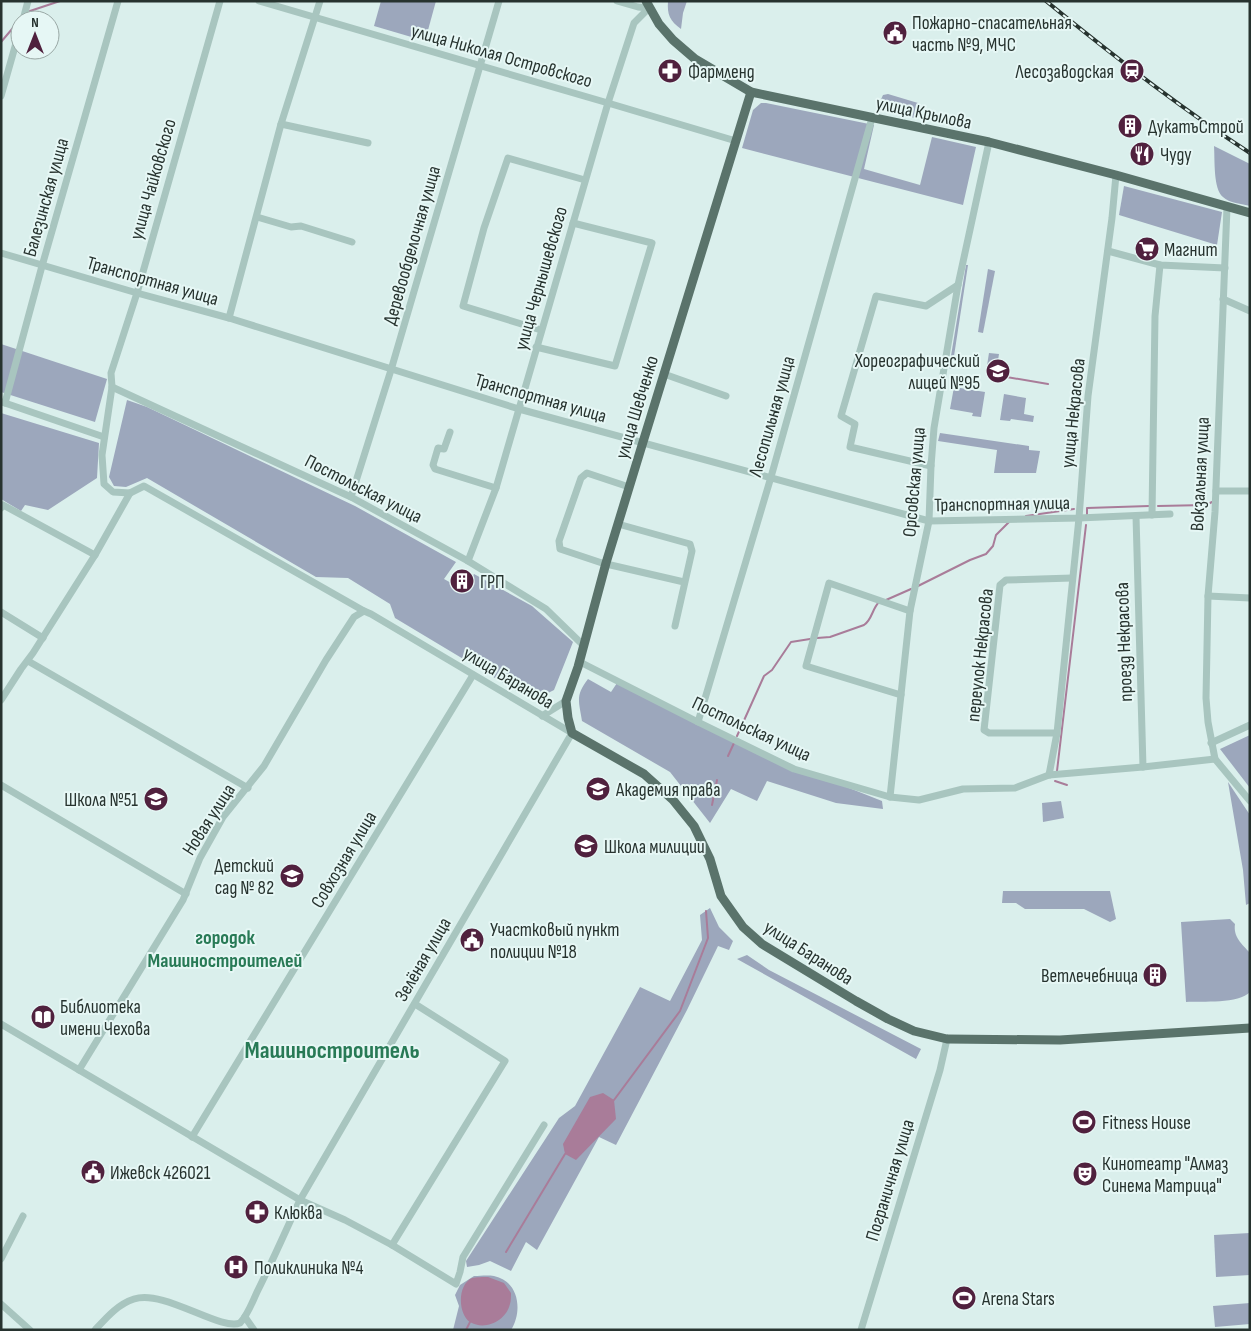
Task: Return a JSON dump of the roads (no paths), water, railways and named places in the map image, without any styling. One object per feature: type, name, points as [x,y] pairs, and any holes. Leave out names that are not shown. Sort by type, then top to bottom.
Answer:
[{"type":"main road","name":"улица Крылова","points":[[648,5],[659,24],[694,59],[751,92],[990,142],[1250,213]]},
{"type":"main road","name":"улица Шевченко","points":[[572,733],[566,701],[580,662],[606,563],[642,442],[751,92]]},
{"type":"main road","name":"улица Баранова","points":[[572,733],[644,774],[673,800],[694,826],[710,859],[721,896],[743,927],[762,944],[801,969],[888,1019],[914,1031],[947,1040],[1060,1040],[1250,1028]]},
{"type":"street","name":"Балезинская улица","points":[[3,402],[118,1]]},
{"type":"street","name":"улица Чайковского","points":[[130,493],[112,492],[104,484],[102,456],[112,387],[111,373],[137,293],[220,1]]},
{"type":"street","name":"улица Николая Островского","points":[[259,1],[736,142]]},
{"type":"street","points":[[229,318],[281,124],[320,1]]},
{"type":"street","name":"Деревообделочная улица","points":[[351,498],[391,370],[500,1]]},
{"type":"street","points":[[617,1],[638,7],[648,5]]},
{"type":"street","name":"улица Чернышевского","points":[[468,562],[496,488],[608,103],[634,23],[648,5]]},
{"type":"street","points":[[1,96],[3,80],[10,59]]},
{"type":"street","name":"Лесопильная улица","points":[[698,722],[771,478],[872,118]]},
{"type":"street","points":[[281,124],[368,143]]},
{"type":"street","name":"Орсовская улица","points":[[890,798],[910,611],[929,521],[934,428],[958,285],[990,142]]},
{"type":"street","points":[[541,330],[463,306],[484,228],[508,158],[586,180]]},
{"type":"street","name":"улица Некрасова","points":[[1049,775],[1057,733],[1079,518],[1088,396],[1116,175]]},
{"type":"street","name":"Вокзальная улица","points":[[1215,759],[1211,743],[1206,698],[1208,596],[1216,491],[1227,207]]},
{"type":"street","points":[[257,217],[291,227],[301,226],[352,242]]},
{"type":"street","points":[[536,347],[615,366],[652,243],[573,223]]},
{"type":"street","points":[[1108,250],[1160,265],[1225,268]]},
{"type":"street","name":"Транспортная улица","points":[[1,253],[229,318],[519,409],[929,521],[1170,514]]},
{"type":"street","points":[[1152,515],[1155,316],[1160,265]]},
{"type":"street","points":[[931,466],[850,447],[855,424],[841,416],[876,296],[926,306],[958,285]]},
{"type":"street","points":[[1223,299],[1250,312]]},
{"type":"street","points":[[664,374],[726,396]]},
{"type":"street","name":"Постольская улица","points":[[112,387],[351,498],[468,562],[546,608],[584,646]]},
{"type":"street","points":[[3,402],[104,437]]},
{"type":"street","points":[[450,432],[444,449],[438,448],[433,465],[435,469],[496,488]]},
{"type":"street","points":[[629,487],[587,473],[581,478],[559,540],[560,549],[606,563],[684,582]]},
{"type":"street","points":[[1,700],[43,638],[130,493],[144,486],[364,612]]},
{"type":"street","points":[[1216,491],[1250,491]]},
{"type":"street","points":[[1,508],[3,505],[94,555]]},
{"type":"street","name":"проезд Некрасова","points":[[1136,516],[1143,767]]},
{"type":"street","points":[[618,524],[690,544],[692,551],[674,626]]},
{"type":"street","name":"переулок Некрасова","points":[[1057,733],[989,733],[984,730],[1000,585],[1006,580],[1072,578]]},
{"type":"street","points":[[900,696],[806,666],[829,583],[910,611]]},
{"type":"street","points":[[1208,596],[1250,598]]},
{"type":"street","points":[[1,612],[43,638]]},
{"type":"street","name":"улица Баранова","points":[[364,612],[382,620],[572,733]]},
{"type":"street","name":"Новая улица","points":[[79,1070],[186,894],[200,858],[224,817],[264,766],[326,660],[354,617],[364,612]]},
{"type":"street","points":[[28,661],[248,788]]},
{"type":"street","name":"Постольская улица","points":[[580,662],[794,769],[890,798],[918,800],[963,789],[1015,788],[1049,775],[1215,759]]},
{"type":"street","name":"Совхозная улица","points":[[192,1137],[473,675]]},
{"type":"street","points":[[542,716],[566,701]]},
{"type":"street","points":[[1211,743],[1250,724]]},
{"type":"street","name":"Зелёная улица","points":[[245,1317],[300,1200],[572,733]]},
{"type":"street","points":[[1215,759],[1250,800]]},
{"type":"street","points":[[1,785],[186,894]]},
{"type":"street","points":[[392,1245],[505,1061],[415,1004]]},
{"type":"street","points":[[1,1024],[300,1200],[345,1220],[392,1245],[456,1284],[463,1257],[544,1125]]},
{"type":"street","name":"Пограничная улица","points":[[862,1330],[940,1070],[947,1040]]},
{"type":"street","points":[[1,1259],[23,1216]]},
{"type":"street","points":[[95,1330],[112,1312],[139,1298],[156,1299],[224,1328],[232,1328],[240,1324],[245,1317],[254,1330]]},
{"type":"street","points":[[1,1304],[30,1330]]},
{"type":"waterway","points":[[33,10],[60,1]]},
{"type":"waterway","points":[[1,42],[10,31]]},
{"type":"waterway","points":[[1001,376],[1048,384]]},
{"type":"waterway","points":[[1158,506],[1206,505],[1212,502]]},
{"type":"waterway","points":[[1087,516],[1087,508],[1149,506]]},
{"type":"waterway","points":[[1026,516],[1074,509]]},
{"type":"waterway","points":[[918,586],[986,554],[993,546],[996,535],[1009,522]]},
{"type":"waterway","points":[[1057,771],[1086,525]]},
{"type":"waterway","points":[[886,600],[911,589]]},
{"type":"waterway","points":[[817,638],[830,637],[864,625],[879,602]]},
{"type":"waterway","points":[[737,736],[764,676],[772,670],[791,642],[810,639]]},
{"type":"waterway","points":[[728,756],[734,743]]},
{"type":"waterway","points":[[712,805],[717,780]]},
{"type":"waterway","points":[[1055,781],[1067,785]]},
{"type":"waterway","points":[[614,1100],[680,1011],[708,938],[706,911]]},
{"type":"waterway","points":[[506,1252],[565,1154]]},
{"type":"waterway","points":[[466,1330],[470,1322]]},
{"type":"railway","points":[[1046,1],[1146,80],[1250,153]]},
{"type":"place","name":"Пожарно-спасательная часть №9, МЧС","points":[[895,33]]},
{"type":"place","name":"Фармленд","points":[[670,71]]},
{"type":"place","name":"Лесозаводская","points":[[1132,71]]},
{"type":"place","name":"ДукатъСтрой","points":[[1130,126]]},
{"type":"place","name":"Чуду","points":[[1142,154]]},
{"type":"place","name":"Магнит","points":[[1147,249]]},
{"type":"place","name":"Хореографический лицей №95","points":[[998,371]]},
{"type":"place","name":"ГРП","points":[[462,581]]},
{"type":"place","name":"Академия права","points":[[598,789]]},
{"type":"place","name":"Школа №51","points":[[156,799]]},
{"type":"place","name":"Школа милиции","points":[[586,846]]},
{"type":"place","name":"Детский сад № 82","points":[[292,876]]},
{"type":"place","name":"Участковый пункт полиции №18","points":[[472,940]]},
{"type":"place","name":"Ветлечебница","points":[[1155,975]]},
{"type":"place","name":"Библиотека имени Чехова","points":[[43,1017]]},
{"type":"place","name":"Fitness House","points":[[1084,1122]]},
{"type":"place","name":"Ижевск 426021","points":[[93,1172]]},
{"type":"place","name":"Кинотеатр \"Алмаз Синема Матрица\"","points":[[1085,1174]]},
{"type":"place","name":"Клюква","points":[[257,1212]]},
{"type":"place","name":"Поликлиника №4","points":[[236,1267]]},
{"type":"place","name":"Arena Stars","points":[[964,1298]]},
{"type":"district","name":"городок Машиностроителей","points":[[225,948]]},
{"type":"district","name":"Машиностроитель","points":[[332,1050]]}]
